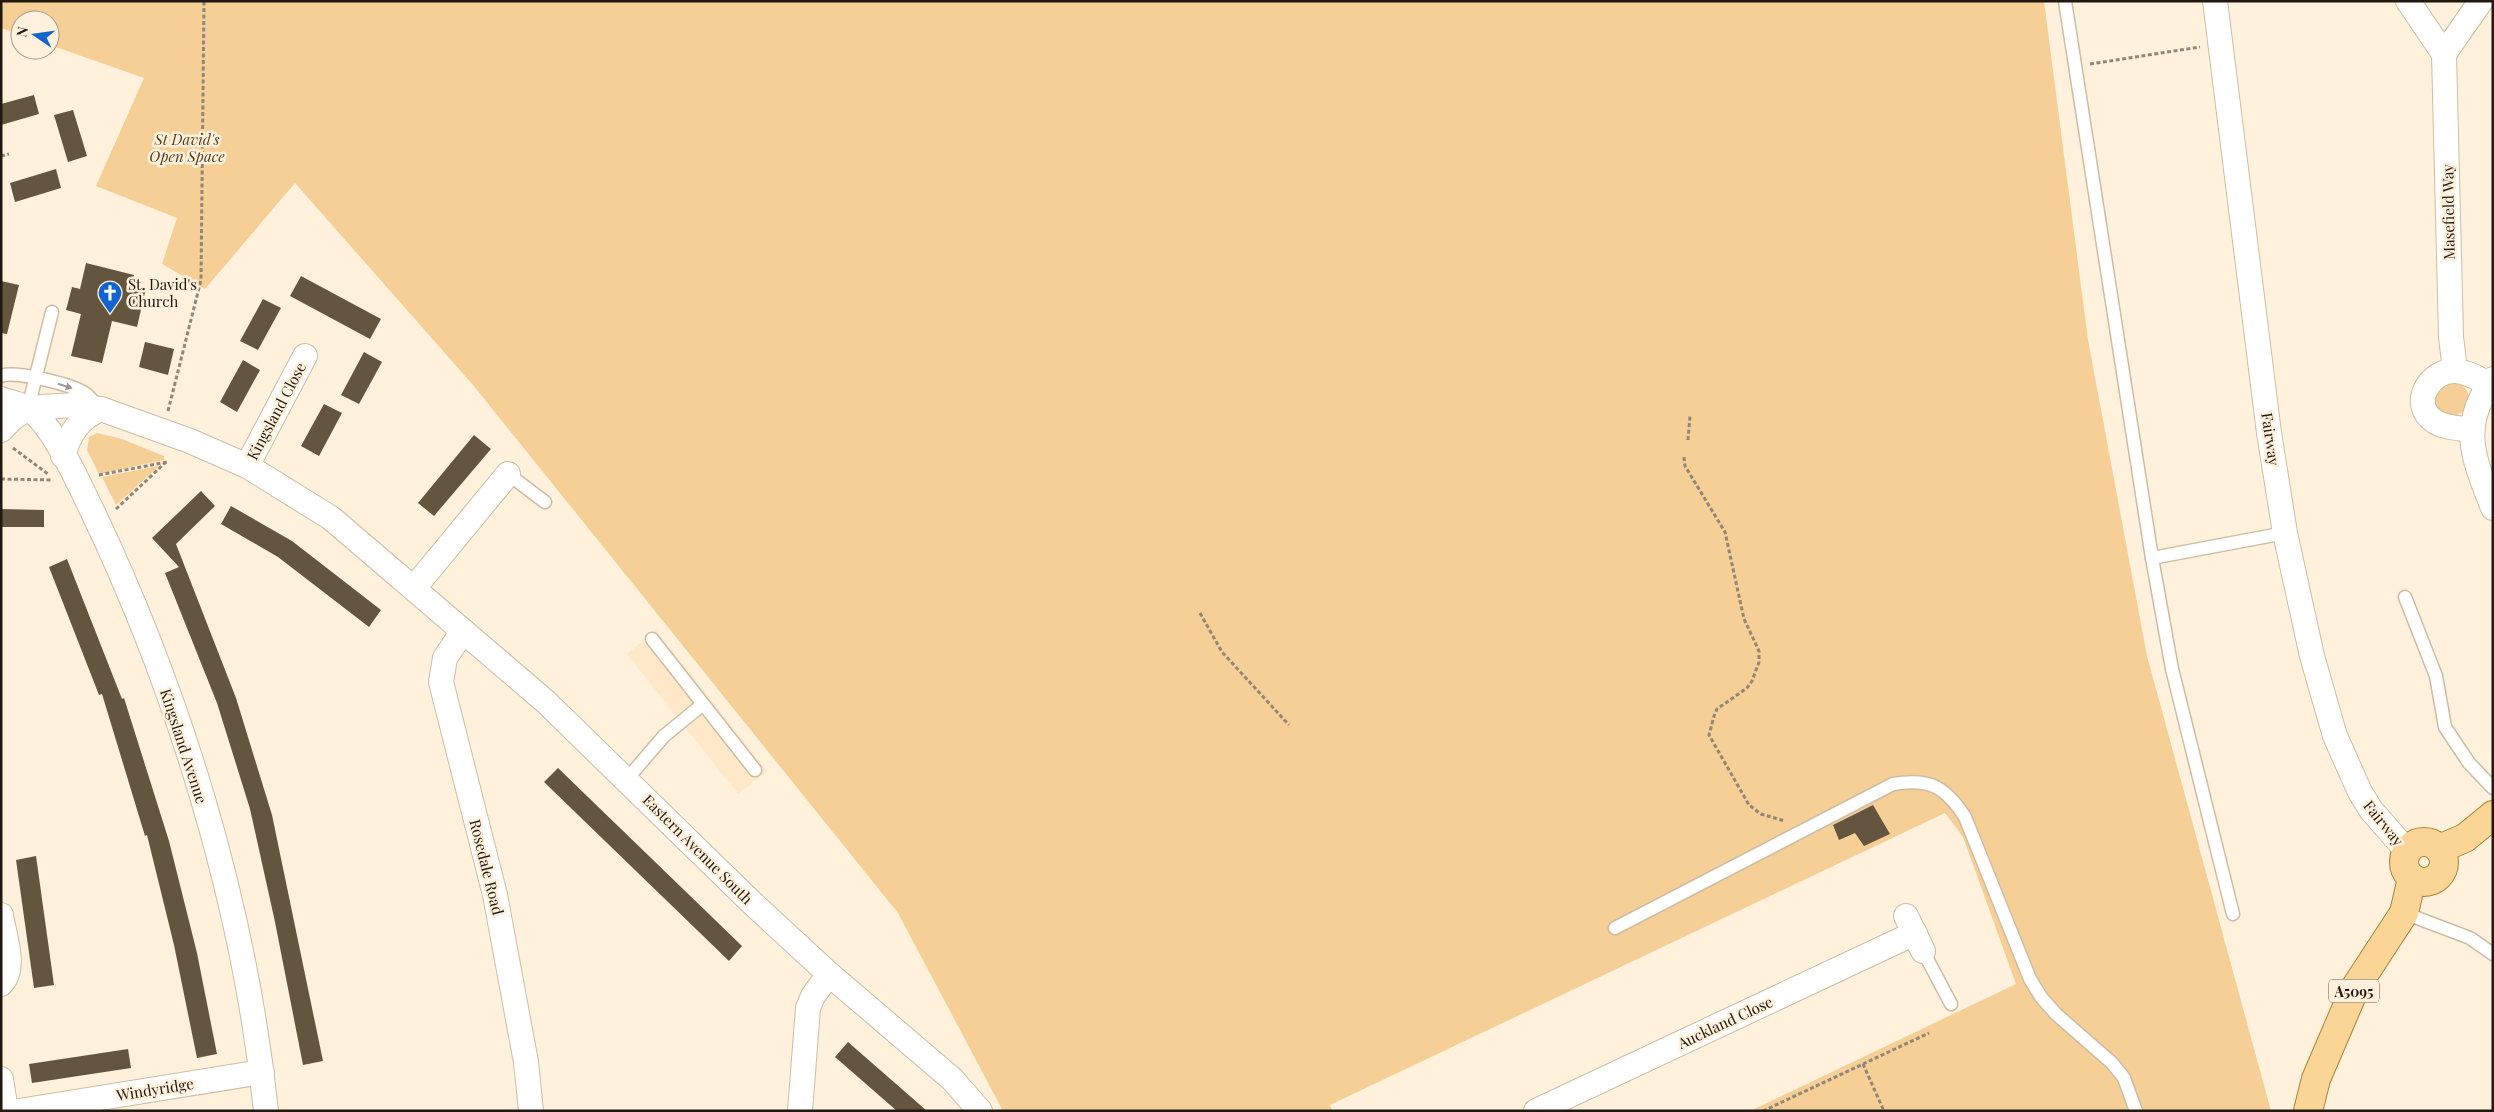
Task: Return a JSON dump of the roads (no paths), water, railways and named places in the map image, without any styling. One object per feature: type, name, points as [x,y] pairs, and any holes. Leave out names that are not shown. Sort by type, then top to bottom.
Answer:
[{"type":"main road","points":[[2440,849],[2465,838],[2493,815]]},
{"type":"main road","points":[[2407,851],[2411,845],[2426,841],[2440,849],[2443,857],[2441,872],[2426,882],[2412,878]]},
{"type":"main road","name":"A5095","points":[[2308,1111],[2316,1079],[2355,988],[2404,913],[2412,878],[2404,866],[2407,851]]},
{"type":"street","name":"Fairway","points":[[2215,1],[2269,433],[2286,533],[2312,656],[2335,736],[2360,792],[2371,810],[2407,851]]},
{"type":"street","points":[[2408,1],[2444,54],[2481,1]]},
{"type":"street","name":"Masefield Way","points":[[2444,54],[2451,338],[2454,370]]},
{"type":"street","name":"Kingsland Close","points":[[247,466],[305,356]]},
{"type":"street","points":[[2472,430],[2440,424],[2428,416],[2425,408],[2424,392],[2427,384],[2440,374],[2454,370],[2491,382],[2478,407],[2472,430],[2474,458],[2493,508]]},
{"type":"street","points":[[1,399],[28,408]]},
{"type":"street","name":"Eastern Avenue South","points":[[28,408],[74,405],[101,410],[163,431],[247,466],[331,518],[546,702],[750,901],[829,974],[952,1078],[980,1111]]},
{"type":"street","points":[[5,438],[13,418],[28,408]]},
{"type":"street","name":"Kingsland Avenue","points":[[28,408],[50,432],[77,480],[120,569],[152,650],[201,797],[235,926],[262,1072],[266,1111]]},
{"type":"street","points":[[63,456],[66,445],[76,426],[92,413],[101,410]]},
{"type":"street","points":[[414,588],[508,474]]},
{"type":"street","name":"Rosedale Road","points":[[463,631],[445,658],[442,682],[449,719],[495,895],[522,1042],[531,1111]]},
{"type":"street","points":[[1,915],[9,966],[8,975],[1,984]]},
{"type":"street","name":"Auckland Close","points":[[1536,1111],[1915,933]]},
{"type":"street","points":[[800,1111],[808,1008],[813,996],[829,974]]},
{"type":"street","name":"Windyridge","points":[[19,1111],[262,1072]]},
{"type":"street","points":[[1,1079],[6,1111]]},
{"type":"lane","points":[[2065,1],[2152,558],[2172,669],[2233,914]]},
{"type":"lane","points":[[28,408],[52,312]]},
{"type":"lane","points":[[1,376],[7,373],[36,377],[85,393],[101,410]]},
{"type":"lane","points":[[508,474],[545,502]]},
{"type":"lane","points":[[2152,558],[2286,533]]},
{"type":"lane","points":[[2405,597],[2436,676],[2445,727],[2469,763],[2493,788]]},
{"type":"lane","points":[[652,639],[755,770]]},
{"type":"lane","points":[[627,779],[664,736],[703,704]]},
{"type":"lane","points":[[1615,928],[1893,784],[1909,781],[1926,782],[1953,799],[1965,817],[2030,979],[2041,998],[2124,1078],[2136,1111]]},
{"type":"lane","points":[[2404,913],[2470,938],[2493,954]]},
{"type":"lane","points":[[1915,933],[1950,1004]]},
{"type":"place","name":"St. David's Church","points":[[110,314]]},
{"type":"park label","name":"St David's Open Space","points":[[187,148]]}]
